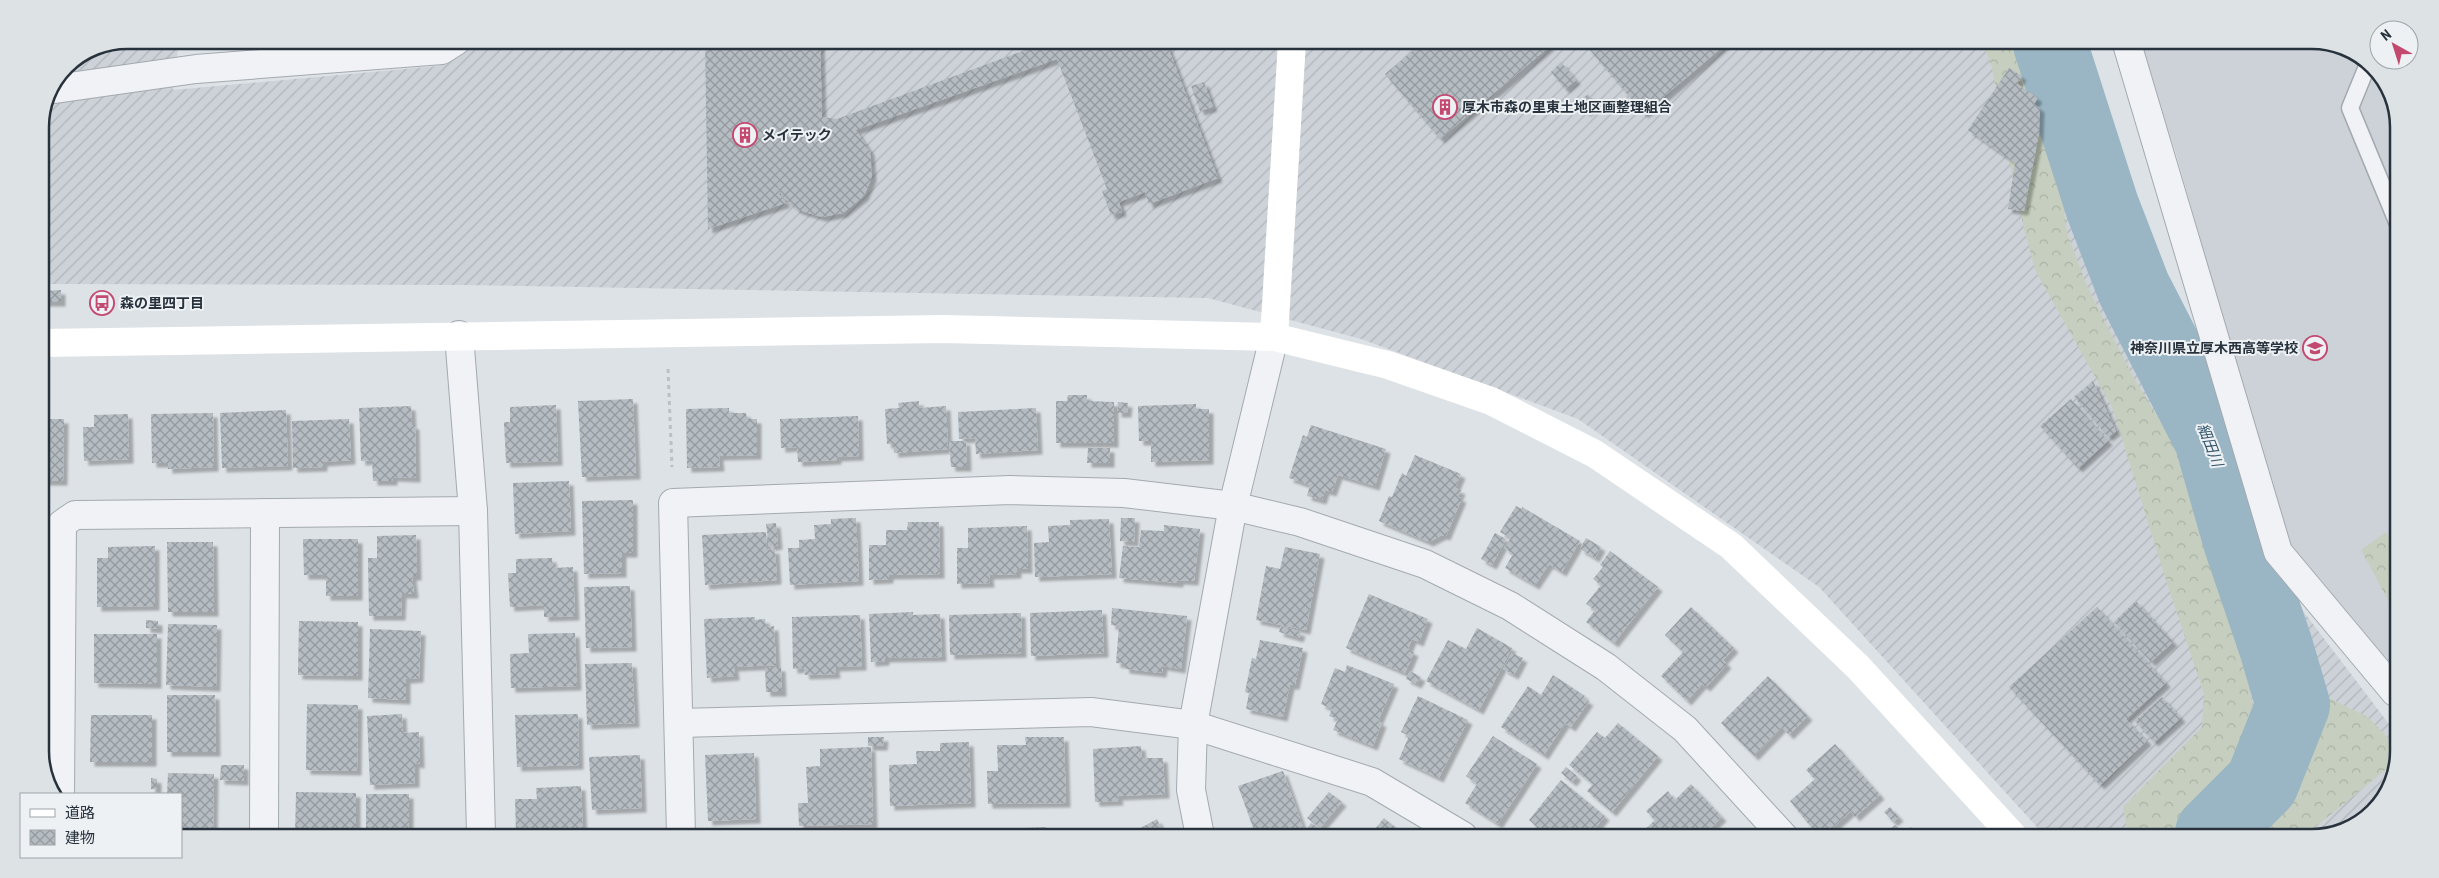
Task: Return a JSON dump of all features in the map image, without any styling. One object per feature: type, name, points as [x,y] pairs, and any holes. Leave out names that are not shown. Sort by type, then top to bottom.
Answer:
[{"type":"street","points":[[59,88],[196,69],[444,49]]},
{"type":"street","points":[[1199,829],[1191,790],[1193,725],[1233,506],[1274,336],[1292,49]]},
{"type":"street","points":[[2128,49],[2278,552],[2390,686]]},
{"type":"street","points":[[49,343],[943,329],[1274,336],[1388,365],[1491,400],[1603,459],[1731,546],[1858,667],[2007,829]]},
{"type":"street","points":[[459,335],[473,511],[481,829]]},
{"type":"street","points":[[681,829],[680,723],[673,503],[1010,490],[1124,493],[1233,506],[1300,522],[1425,564],[1510,606],[1606,667],[1685,729],[1777,829]]},
{"type":"street","points":[[60,792],[62,524],[75,515],[473,511]]},
{"type":"street","points":[[264,829],[266,513]]},
{"type":"street","points":[[680,723],[1091,712],[1193,725],[1372,782],[1451,829]]},
{"type":"lane","points":[[2365,70],[2350,108],[2390,205]]},
{"type":"path","points":[[667,333],[673,503]]},
{"type":"shaded area","points":[[127,49],[178,49],[173,90],[438,66],[465,49],[2027,49],[2040,82],[2063,204],[2099,286],[2142,376],[2231,516],[2390,725],[2389,766],[2382,786],[2371,803],[2351,819],[2327,828],[2039,829],[1819,587],[1578,419],[1361,339],[1208,298],[461,285],[49,284],[49,127],[50,112],[55,97],[62,83],[83,62],[112,50]]},
{"type":"shaded area","name":"神奈川県立厚木西高等学校","points":[[2143,49],[2327,50],[2351,59],[2374,79],[2380,88],[2389,112],[2390,666],[2288,543],[2176,154]]},
{"type":"green space","points":[[1985,49],[2024,49],[2040,82],[2060,181],[2067,233],[2087,286],[2132,375],[2195,478],[2224,563],[2254,711],[2254,740],[2221,829],[2127,829],[2123,807],[2202,727],[2204,694],[2112,407],[2036,272],[2025,233],[2002,127],[1992,67]]},
{"type":"green space","points":[[2386,532],[2390,539],[2390,604],[2361,550]]},
{"type":"green space","points":[[2329,698],[2368,717],[2390,740],[2389,767],[2313,829],[2264,829],[2281,775],[2300,727],[2310,710]]},
{"type":"building","points":[[705,49],[820,49],[822,117],[837,119],[1028,49],[1169,49],[1218,178],[1149,204],[1145,192],[1119,202],[1122,212],[1111,215],[1102,191],[1107,189],[1057,59],[856,130],[870,151],[872,177],[864,196],[843,213],[822,217],[798,210],[782,196],[773,175],[780,195],[786,203],[708,229]]},
{"type":"building","name":"厚木市森の里東土地区画整理組合","points":[[1415,49],[1546,49],[1440,139],[1385,74]]},
{"type":"building","points":[[1589,49],[1720,49],[1644,114]]},
{"type":"building","points":[[1561,62],[1576,80],[1565,89],[1551,72]]},
{"type":"building","points":[[2009,68],[2022,76],[2017,84],[2038,98],[2034,104],[2040,108],[2039,133],[2024,211],[2008,209],[2015,163],[1968,130]]},
{"type":"building","points":[[1204,82],[1213,107],[1200,111],[1191,86]]},
{"type":"building","points":[[1588,94],[1596,104],[1586,112],[1578,102]]},
{"type":"building","points":[[61,290],[61,302],[49,302],[49,291]]},
{"type":"building","points":[[2093,381],[2116,431],[2108,437],[2074,397]]},
{"type":"building","points":[[1068,395],[1087,395],[1087,401],[1114,402],[1114,443],[1056,443],[1056,401],[1067,401]]},
{"type":"building","points":[[633,399],[636,475],[582,477],[578,401]]},
{"type":"building","points":[[2071,399],[2108,441],[2078,468],[2040,426]]},
{"type":"building","points":[[919,401],[919,408],[946,406],[948,449],[894,453],[893,444],[887,444],[885,409],[899,408],[898,403]]},
{"type":"building","points":[[1118,402],[1128,403],[1127,413],[1117,413]]},
{"type":"building","points":[[1196,404],[1196,409],[1209,409],[1209,460],[1151,462],[1151,441],[1139,441],[1138,406]]},
{"type":"building","points":[[556,405],[558,461],[506,463],[504,422],[510,422],[510,407]]},
{"type":"building","points":[[411,406],[412,425],[415,425],[416,478],[393,477],[393,481],[373,481],[372,460],[361,461],[359,408]]},
{"type":"building","points":[[729,408],[729,413],[746,413],[747,419],[757,419],[757,455],[719,456],[720,467],[687,468],[686,409]]},
{"type":"building","points":[[1036,408],[1038,450],[976,454],[975,438],[959,439],[958,412]]},
{"type":"building","points":[[286,410],[288,466],[222,468],[220,413]]},
{"type":"building","points":[[213,413],[214,467],[168,469],[168,463],[152,463],[151,414]]},
{"type":"building","points":[[128,414],[129,459],[84,461],[83,427],[94,427],[94,415]]},
{"type":"building","points":[[858,416],[859,456],[837,457],[837,460],[798,462],[797,447],[781,448],[780,419]]},
{"type":"building","points":[[49,419],[64,419],[63,481],[49,481]]},
{"type":"building","points":[[349,419],[351,460],[323,462],[323,467],[293,468],[292,421]]},
{"type":"building","points":[[1311,425],[1386,449],[1375,486],[1338,475],[1332,492],[1325,490],[1322,500],[1307,496],[1310,485],[1289,478],[1303,435],[1307,437]]},
{"type":"building","points":[[949,441],[966,441],[967,467],[951,467]]},
{"type":"building","points":[[1088,448],[1110,448],[1110,463],[1087,463]]},
{"type":"building","points":[[1415,455],[1461,474],[1455,488],[1461,490],[1458,497],[1462,498],[1446,536],[1442,535],[1429,542],[1379,521],[1389,496],[1392,497],[1402,473],[1406,476]]},
{"type":"building","points":[[569,481],[571,531],[515,534],[513,483]]},
{"type":"building","points":[[633,500],[633,553],[622,553],[622,573],[584,574],[582,501]]},
{"type":"building","points":[[1516,506],[1522,509],[1522,507],[1580,541],[1562,572],[1549,564],[1535,585],[1505,568],[1513,554],[1504,548],[1511,538],[1500,532]]},
{"type":"building","points":[[856,518],[859,581],[790,585],[788,548],[799,548],[799,540],[815,539],[814,525],[831,524],[831,519]]},
{"type":"building","points":[[1121,518],[1135,518],[1134,542],[1120,541]]},
{"type":"building","points":[[1109,519],[1112,574],[1035,577],[1034,543],[1049,542],[1048,526],[1070,525],[1070,520]]},
{"type":"building","points":[[908,522],[939,522],[940,574],[889,575],[889,579],[869,580],[869,545],[886,545],[886,530],[907,530]]},
{"type":"building","points":[[776,523],[778,545],[769,547],[766,524]]},
{"type":"building","points":[[1164,525],[1200,529],[1194,581],[1179,580],[1179,583],[1119,578],[1123,546],[1139,547],[1141,530],[1164,531]]},
{"type":"building","points":[[1027,526],[1028,569],[1017,569],[1017,574],[989,575],[990,583],[957,584],[957,548],[968,548],[968,528]]},
{"type":"building","points":[[766,532],[767,550],[775,549],[777,580],[705,585],[702,535]]},
{"type":"building","points":[[1495,533],[1506,539],[1492,565],[1481,559]]},
{"type":"building","points":[[416,535],[417,576],[412,576],[414,594],[402,594],[401,616],[369,616],[368,558],[377,558],[377,536]]},
{"type":"building","points":[[1586,538],[1601,547],[1595,558],[1580,549]]},
{"type":"building","points":[[303,539],[358,539],[358,596],[326,596],[326,575],[304,575]]},
{"type":"building","points":[[167,542],[213,542],[214,612],[168,612]]},
{"type":"building","points":[[155,546],[155,606],[97,607],[97,558],[108,558],[108,547]]},
{"type":"building","points":[[1285,547],[1320,554],[1306,630],[1256,620],[1266,566],[1280,569]]},
{"type":"building","points":[[1610,551],[1658,587],[1614,643],[1586,622],[1595,610],[1586,604],[1601,585],[1593,579],[1603,567],[1600,565]]},
{"type":"building","points":[[552,558],[553,568],[573,567],[575,616],[544,617],[544,605],[510,607],[508,573],[516,573],[516,559]]},
{"type":"building","points":[[630,586],[632,647],[586,648],[584,587]]},
{"type":"building","points":[[1369,594],[1428,619],[1419,642],[1412,639],[1408,649],[1414,652],[1405,673],[1346,648]]},
{"type":"building","points":[[2136,601],[2173,642],[2151,662],[2114,622]]},
{"type":"building","points":[[1691,607],[1734,648],[1723,660],[1727,664],[1706,687],[1702,684],[1687,701],[1661,676],[1683,652],[1665,635]]},
{"type":"building","points":[[2097,607],[2166,683],[2126,719],[2147,741],[2100,785],[2009,687]]},
{"type":"building","points":[[1112,608],[1187,616],[1181,669],[1163,666],[1162,673],[1125,669],[1125,664],[1116,663],[1119,626],[1111,625]]},
{"type":"building","points":[[1102,610],[1104,653],[1031,656],[1030,613]]},
{"type":"building","points":[[913,612],[913,615],[940,614],[942,657],[885,658],[885,661],[871,662],[869,614]]},
{"type":"building","points":[[1021,613],[1022,653],[950,655],[949,615]]},
{"type":"building","points":[[860,615],[862,666],[835,667],[836,674],[805,675],[804,668],[793,669],[792,617]]},
{"type":"building","points":[[755,617],[755,620],[765,619],[766,627],[774,626],[776,665],[734,667],[735,676],[707,678],[704,619]]},
{"type":"building","points":[[146,620],[158,621],[158,629],[146,628]]},
{"type":"building","points":[[299,621],[358,622],[358,676],[298,675]]},
{"type":"building","points":[[168,624],[217,625],[216,687],[166,685]]},
{"type":"building","points":[[1281,626],[1301,632],[1299,638],[1279,632]]},
{"type":"building","points":[[1477,628],[1512,648],[1479,710],[1426,681],[1448,640],[1466,649]]},
{"type":"building","points":[[370,629],[421,631],[419,678],[406,679],[406,700],[368,698]]},
{"type":"building","points":[[575,633],[577,686],[511,688],[510,654],[529,653],[528,634]]},
{"type":"building","points":[[94,634],[157,634],[157,684],[94,683]]},
{"type":"building","points":[[1260,640],[1303,648],[1295,685],[1290,685],[1283,717],[1246,709],[1249,693],[1245,692],[1252,658],[1256,659]]},
{"type":"building","points":[[1512,653],[1523,658],[1514,675],[1503,669]]},
{"type":"building","points":[[632,663],[635,723],[587,725],[585,664]]},
{"type":"building","points":[[1347,665],[1394,684],[1378,721],[1382,723],[1373,746],[1333,730],[1338,719],[1329,716],[1332,709],[1321,704],[1335,668],[1345,672]]},
{"type":"building","points":[[765,667],[781,667],[782,692],[766,692]]},
{"type":"building","points":[[1410,671],[1421,677],[1417,684],[1406,679]]},
{"type":"building","points":[[1553,675],[1585,696],[1583,698],[1589,701],[1571,727],[1565,723],[1544,755],[1501,727],[1528,686],[1541,695]]},
{"type":"building","points":[[1768,676],[1808,716],[1789,735],[1782,727],[1754,756],[1721,723]]},
{"type":"building","points":[[167,695],[215,695],[216,752],[167,752]]},
{"type":"building","points":[[1418,696],[1468,720],[1439,778],[1399,759],[1409,736],[1401,732]]},
{"type":"building","points":[[2162,697],[2181,718],[2154,742],[2135,721]]},
{"type":"building","points":[[307,704],[358,705],[357,771],[306,770]]},
{"type":"building","points":[[402,714],[403,733],[419,732],[420,764],[415,763],[415,783],[370,785],[367,716]]},
{"type":"building","points":[[578,714],[579,765],[517,767],[515,715]]},
{"type":"building","points":[[91,715],[152,715],[152,762],[90,762]]},
{"type":"building","points":[[1618,723],[1658,756],[1612,812],[1587,791],[1593,784],[1569,765],[1597,732],[1605,738]]},
{"type":"building","points":[[1493,736],[1537,764],[1498,824],[1465,803],[1477,784],[1466,776]]},
{"type":"building","points":[[868,737],[884,737],[883,746],[868,746]]},
{"type":"building","points":[[1025,737],[1064,737],[1066,803],[988,804],[987,771],[998,771],[997,745],[1026,745]]},
{"type":"building","points":[[969,742],[971,803],[890,806],[889,765],[917,764],[916,751],[940,751],[940,743]]},
{"type":"building","points":[[1835,744],[1880,795],[1855,817],[1851,811],[1831,829],[1813,829],[1790,801],[1815,779],[1806,770]]},
{"type":"building","points":[[1141,746],[1142,758],[1163,758],[1165,794],[1118,796],[1119,801],[1095,802],[1093,749]]},
{"type":"building","points":[[871,747],[873,824],[799,826],[798,803],[808,803],[806,767],[820,766],[820,749]]},
{"type":"building","points":[[754,753],[756,819],[708,821],[705,755]]},
{"type":"building","points":[[640,755],[642,808],[592,810],[589,757]]},
{"type":"building","points":[[221,765],[244,765],[244,781],[220,780]]},
{"type":"building","points":[[1566,767],[1577,776],[1572,782],[1561,773]]},
{"type":"building","points":[[1283,771],[1304,829],[1253,829],[1238,786]]},
{"type":"building","points":[[168,773],[214,774],[213,829],[182,829],[182,793],[167,793]]},
{"type":"building","points":[[151,778],[157,779],[157,789],[151,789]]},
{"type":"building","points":[[1561,780],[1605,816],[1594,829],[1535,829],[1537,827],[1529,820]]},
{"type":"building","points":[[1691,784],[1722,817],[1709,829],[1645,829],[1655,820],[1646,811],[1668,791],[1675,800]]},
{"type":"building","points":[[581,786],[583,829],[516,829],[515,799],[537,799],[536,788]]},
{"type":"building","points":[[296,792],[356,793],[356,829],[295,829]]},
{"type":"building","points":[[1329,792],[1342,802],[1320,828],[1307,818]]},
{"type":"building","points":[[366,794],[409,794],[409,829],[366,829]]},
{"type":"building","points":[[1890,807],[1899,817],[1893,822],[1884,812]]},
{"type":"building","points":[[1384,818],[1397,829],[1375,829]]},
{"type":"building","points":[[1157,819],[1162,829],[1139,829]]},
{"type":"building","points":[[1311,823],[1317,827],[1315,829],[1307,829]]},
{"type":"building","points":[[1895,825],[1899,829],[1890,829]]},
{"type":"building","points":[[1046,827],[1046,829],[1003,829]]},
{"type":"building","points":[[642,828],[642,829],[593,829]]},
{"type":"waterway","name":"細田川","points":[[2052,49],[2102,206],[2134,289],[2211,439],[2240,541],[2276,647],[2293,705],[2262,783],[2216,829]]},
{"type":"place","name":"厚木市森の里東土地区画整理組合","points":[[1445,107]]},
{"type":"place","name":"メイテック","points":[[745,135]]},
{"type":"place","name":"森の里四丁目","points":[[102,303]]},
{"type":"place","name":"神奈川県立厚木西高等学校","points":[[2315,348]]}]
